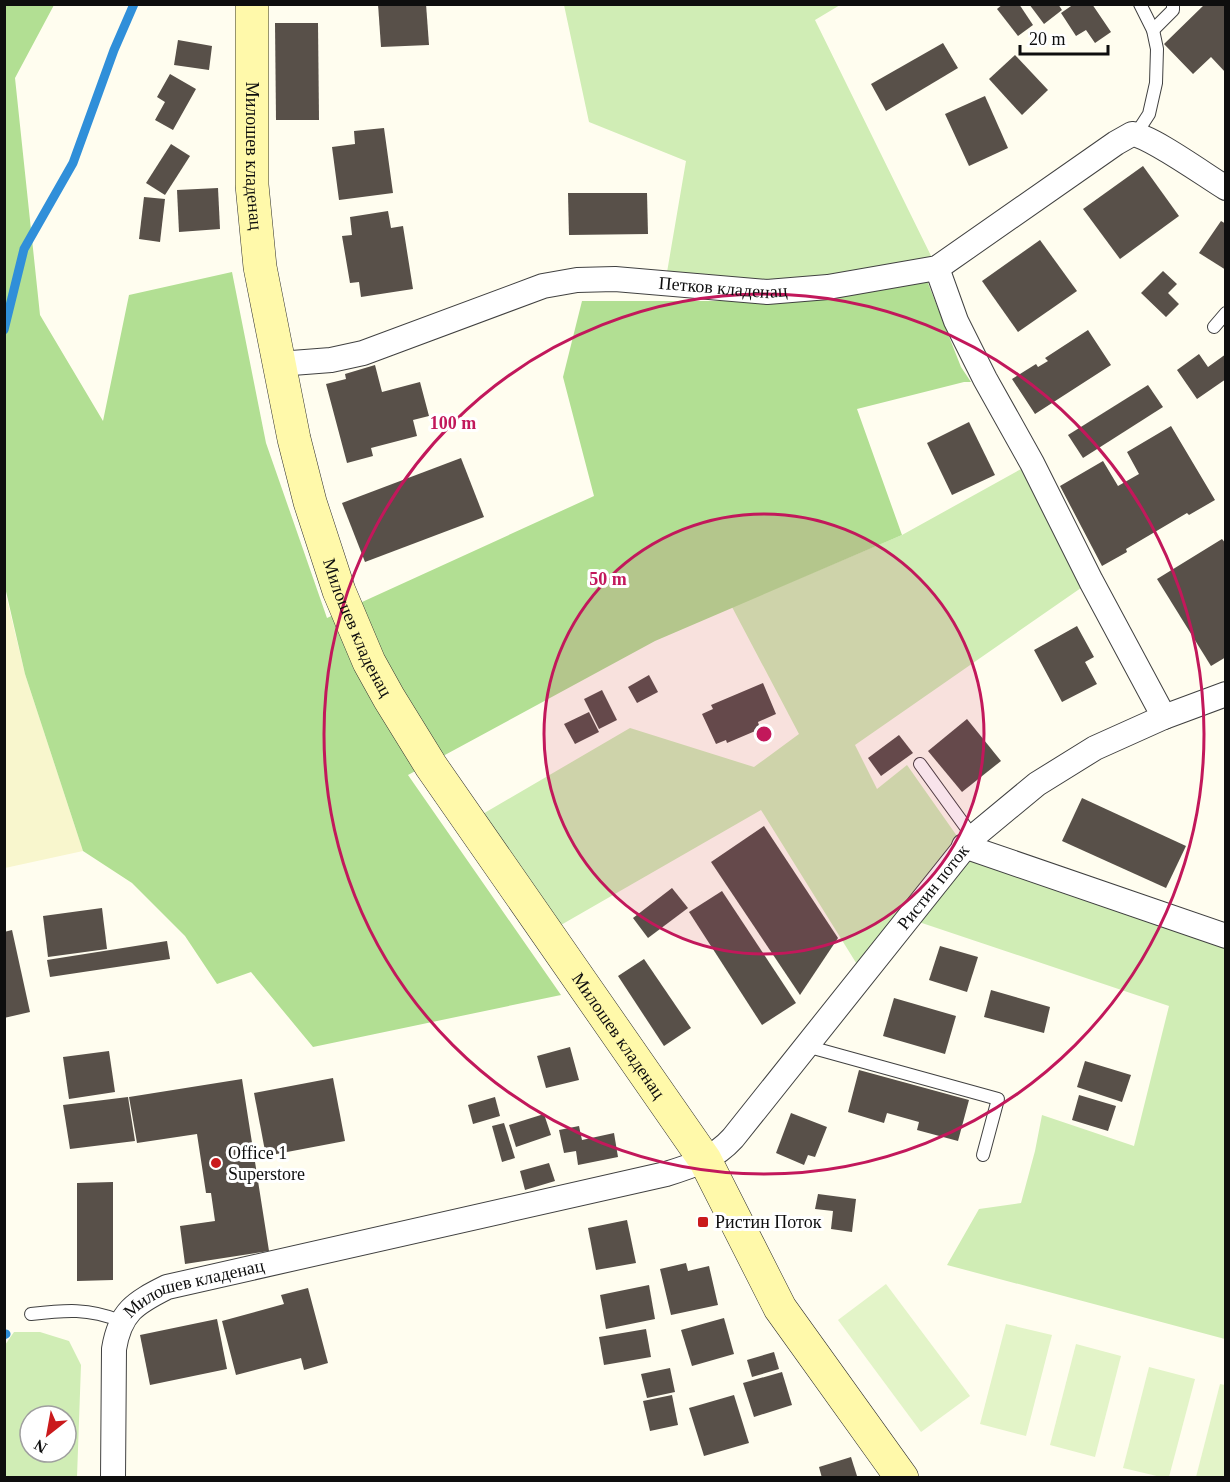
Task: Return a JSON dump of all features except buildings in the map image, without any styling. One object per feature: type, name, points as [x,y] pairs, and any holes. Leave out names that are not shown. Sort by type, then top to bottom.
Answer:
[{"type":"street","name":"Милошев кладенац","points":[[252,4],[252,185],[260,267],[294,439],[310,502],[339,591],[369,662],[431,766],[705,1160],[780,1308],[902,1478]]},
{"type":"street","name":"Петков кладенац","points":[[279,364],[331,360],[363,353],[543,286],[577,280],[615,279],[767,291],[828,286],[937,268],[1116,143],[1136,134]]},
{"type":"street","points":[[1136,134],[1226,188]]},
{"type":"street","points":[[937,268],[956,321],[985,380],[1032,463],[1091,581],[1164,717]]},
{"type":"street","name":"Ристин поток","points":[[705,1160],[727,1144],[968,842],[1037,784],[1085,754],[1164,717],[1226,694]]},
{"type":"street","points":[[968,842],[1226,936]]},
{"type":"street","name":"Милошев кладенац","points":[[113,1478],[114,1349],[117,1331],[121,1321],[136,1305],[167,1287],[666,1174],[705,1160]]},
{"type":"lane","points":[[1136,134],[1149,114],[1156,83],[1157,49],[1153,30],[1140,4]]},
{"type":"lane","points":[[1153,30],[1173,10],[1173,4]]},
{"type":"lane","points":[[1214,327],[1226,313]]},
{"type":"lane","points":[[920,764],[968,842]]},
{"type":"lane","points":[[806,1046],[998,1099],[983,1155]]},
{"type":"lane","points":[[32,1314],[64,1310],[92,1311],[121,1321]]},
{"type":"shaded area","points":[[4,587],[25,674],[83,851],[5,868]]},
{"type":"green space","points":[[4,5],[54,5],[15,78],[40,315],[103,421],[129,295],[232,272],[266,443],[327,618],[594,496],[563,377],[582,301],[770,301],[926,278],[961,367],[971,382],[857,409],[902,535],[655,641],[408,775],[561,995],[313,1047],[251,972],[217,984],[185,936],[132,883],[83,851],[25,674],[5,587]]},
{"type":"green space","points":[[564,5],[840,5],[815,20],[937,268],[828,287],[665,284],[686,161],[589,122]]},
{"type":"green space","points":[[1032,463],[1091,581],[855,745],[877,789],[907,765],[964,846],[1225,936],[1225,1339],[947,1265],[979,1209],[1021,1203],[1042,1115],[1134,1146],[1169,1006],[907,918],[863,974],[761,810],[547,933],[469,822],[630,728],[754,767],[799,734],[732,607],[902,535]]},
{"type":"green space","points":[[886,1284],[970,1396],[921,1432],[838,1320]]},
{"type":"green space","points":[[1006,1324],[1052,1335],[1026,1436],[980,1424]]},
{"type":"green space","points":[[14,1332],[40,1332],[69,1341],[81,1365],[78,1449],[78,1404],[18,1404],[18,1464],[77,1464],[77,1477],[5,1478],[5,1345]]},
{"type":"green space","points":[[1076,1344],[1121,1356],[1095,1457],[1050,1445]]},
{"type":"green space","points":[[1149,1367],[1195,1379],[1169,1477],[1123,1468]]},
{"type":"green space","points":[[1220,1384],[1225,1385],[1225,1477],[1196,1477]]},
{"type":"waterway","points":[[4,330],[24,249],[73,163],[114,50],[134,4]]},
{"type":"place","name":"Office 1 Superstore","points":[[216,1163]]},
{"type":"place","name":"Ристин Поток","points":[[703,1222]]}]
